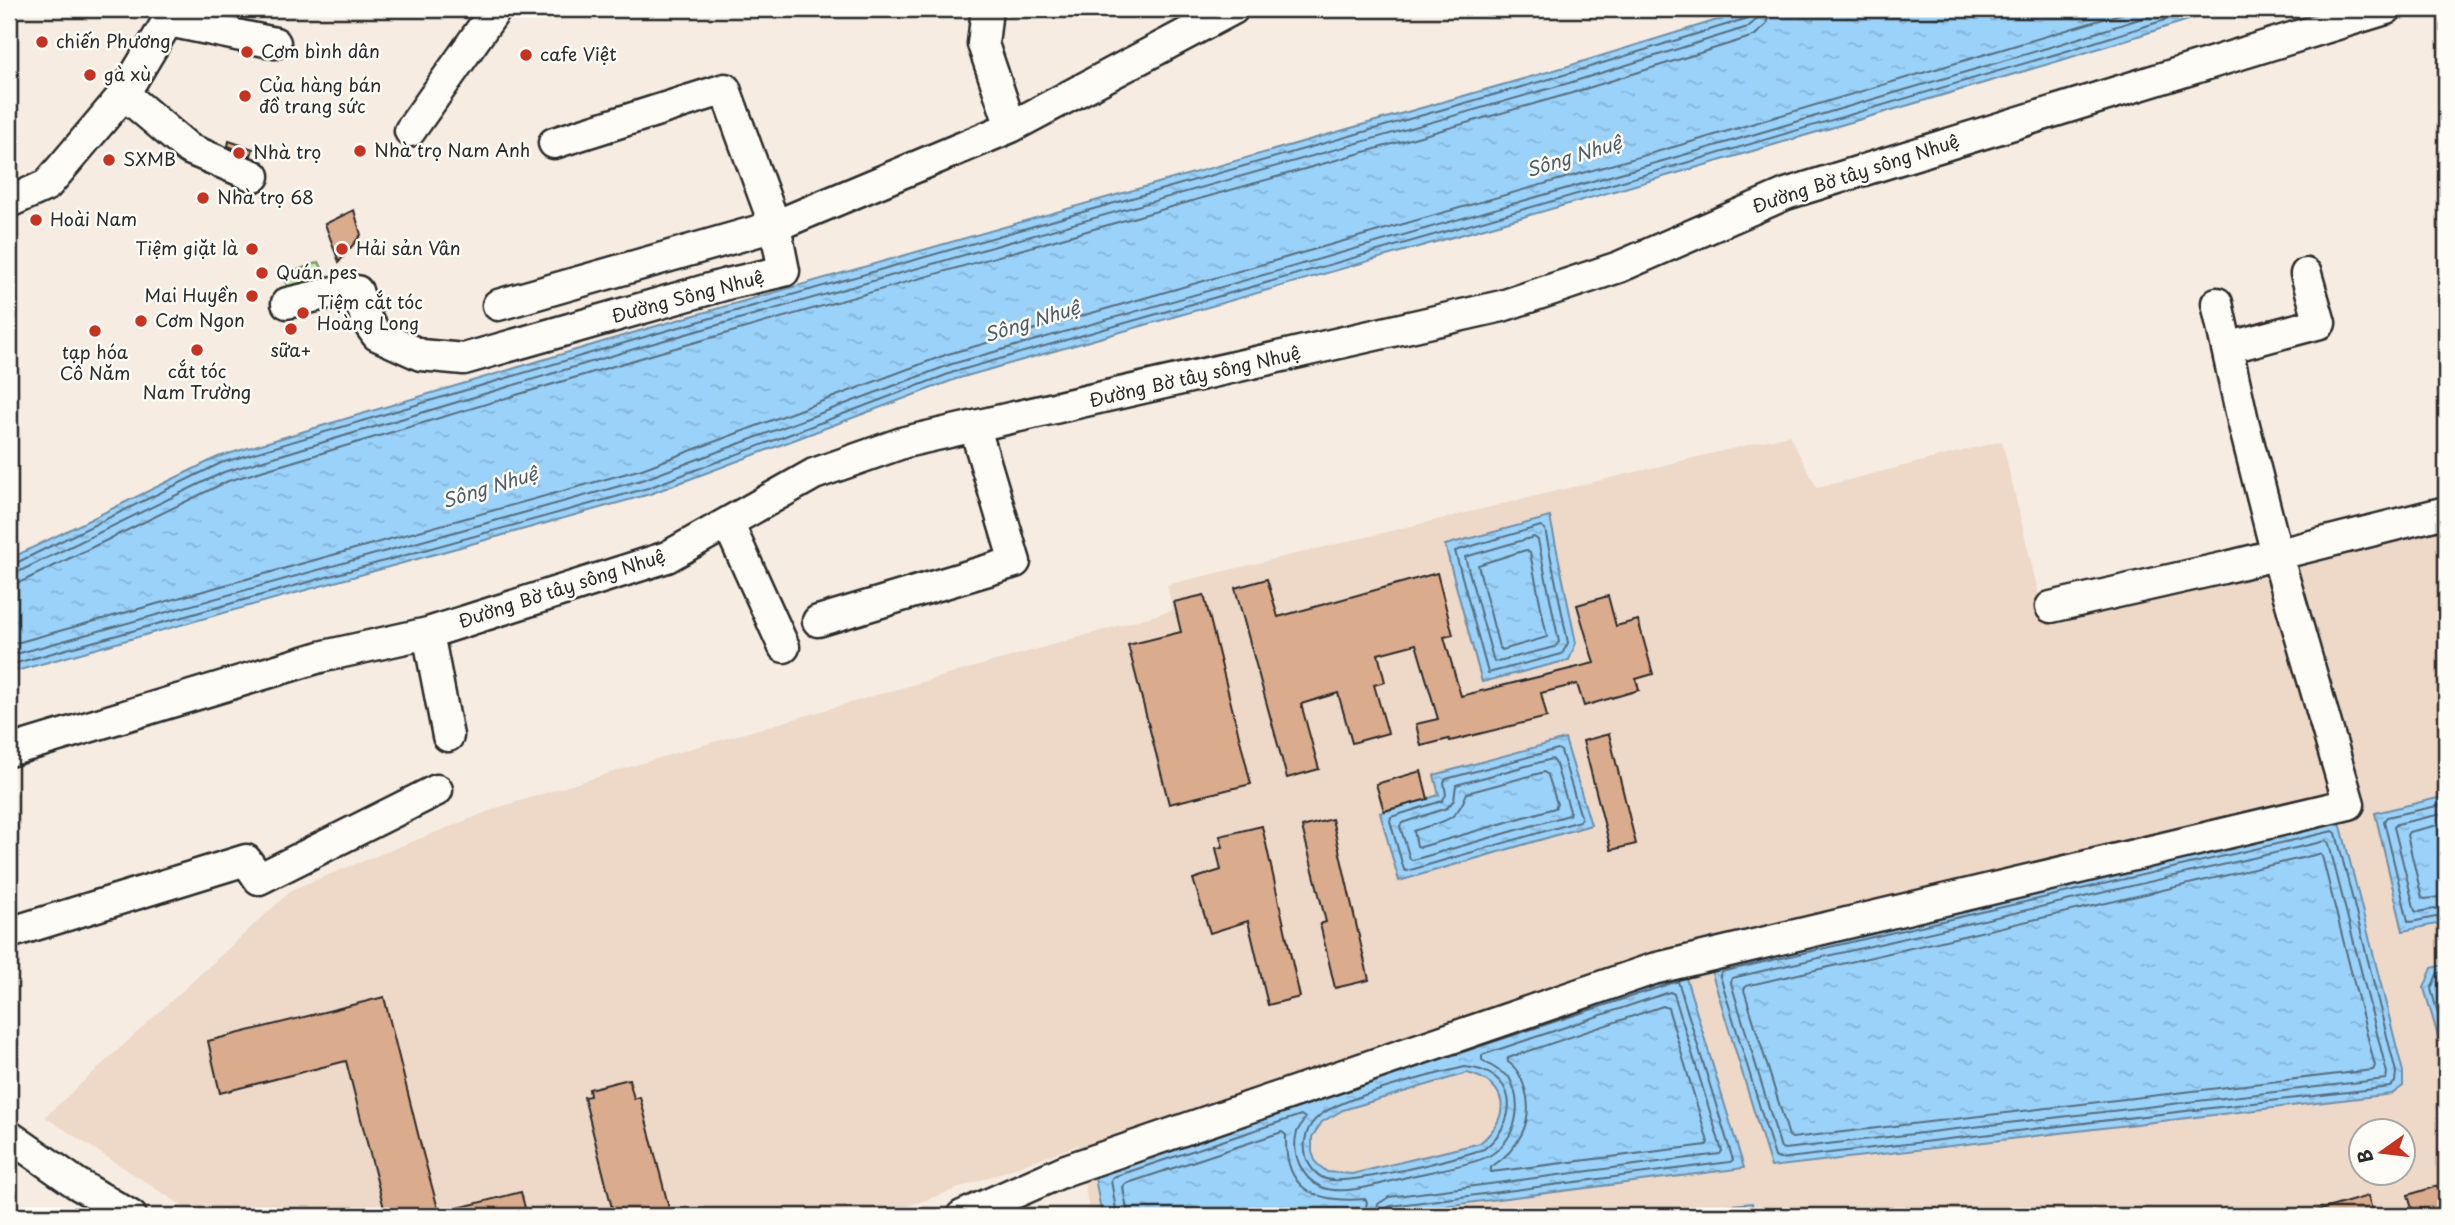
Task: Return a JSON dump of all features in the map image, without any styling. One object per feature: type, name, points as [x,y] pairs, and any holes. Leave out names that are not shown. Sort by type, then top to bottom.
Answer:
[{"type":"street","points":[[410,131],[496,9]]},
{"type":"street","points":[[987,9],[983,44],[1019,122]]},
{"type":"street","points":[[498,305],[775,226],[1019,122],[1233,9]]},
{"type":"street","name":"Đường Bờ tây sông Nhuệ","points":[[9,751],[320,657],[428,632],[667,557],[814,474],[905,442],[1502,306],[1619,267],[1786,194],[2386,9]]},
{"type":"street","points":[[9,202],[47,185],[124,94],[171,13],[275,43]]},
{"type":"street","points":[[554,143],[725,89],[775,226]]},
{"type":"street","points":[[124,94],[190,149],[254,176]]},
{"type":"street","name":"Đường Sông Nhuệ","points":[[287,303],[334,292],[357,291],[367,321],[377,335],[421,355],[464,359],[727,284],[784,271],[775,226]]},
{"type":"street","points":[[2227,348],[2320,323],[2306,274]]},
{"type":"street","points":[[962,1216],[1066,1170],[1653,969],[2349,804],[2277,555],[2217,303]]},
{"type":"street","points":[[818,621],[1015,562],[975,428]]},
{"type":"street","points":[[2051,607],[2277,555],[2446,512]]},
{"type":"street","points":[[728,523],[784,647]]},
{"type":"street","points":[[428,632],[448,736]]},
{"type":"street","points":[[9,933],[246,860],[259,879],[437,790]]},
{"type":"street","points":[[9,1136],[76,1183],[131,1216]]},
{"type":"shaded area","points":[[1789,435],[1817,488],[2002,441],[2044,616],[2446,526],[2446,1216],[1090,1216],[1078,1145],[881,1216],[198,1216],[45,1117],[293,889],[497,808],[672,754],[1173,610],[1167,585]]},
{"type":"green space","points":[[319,262],[333,289],[291,298],[283,275]]},
{"type":"water","name":"Sông Nhuệ","points":[[1753,9],[2223,9],[2062,60],[1705,165],[956,379],[650,494],[9,673],[9,559],[218,457],[646,329],[1565,67]]},
{"type":"water","points":[[1550,517],[1576,643],[1569,660],[1482,682],[1445,545]]},
{"type":"water","points":[[1565,739],[1591,825],[1399,881],[1380,813],[1439,795],[1434,775]]},
{"type":"water","points":[[2446,796],[2446,922],[2403,931],[2375,813]]},
{"type":"water","points":[[2340,822],[2403,1072],[2403,1086],[2392,1094],[1771,1167],[1710,967]]},
{"type":"water","points":[[2446,964],[2446,1064],[2424,988],[2432,968]]},
{"type":"water","points":[[1684,971],[1744,1168],[1365,1216],[1102,1216],[1093,1167]],"holes":[[[1467,1073],[1491,1084],[1498,1093],[1501,1112],[1490,1133],[1480,1143],[1352,1174],[1327,1172],[1316,1163],[1312,1152],[1312,1137],[1322,1122],[1343,1110]]]},
{"type":"water","points":[[1752,1203],[1753,1216],[1611,1216]]},
{"type":"building","points":[[229,141],[253,149],[251,156],[228,146]]},
{"type":"building","name":"Hải sản Vân","points":[[354,210],[361,235],[339,262],[325,224]]},
{"type":"building","points":[[1437,573],[1453,635],[1444,637],[1461,696],[1594,663],[1577,605],[1608,596],[1616,626],[1638,620],[1653,674],[1636,679],[1639,690],[1584,706],[1577,684],[1541,693],[1547,717],[1421,746],[1416,724],[1438,719],[1416,644],[1378,654],[1385,682],[1374,685],[1388,733],[1352,743],[1338,693],[1301,704],[1319,769],[1287,778],[1235,588],[1267,579],[1278,617]]},
{"type":"building","points":[[1204,595],[1251,784],[1169,804],[1128,645],[1181,632],[1174,602]]},
{"type":"building","points":[[1609,734],[1636,844],[1611,850],[1583,741]]},
{"type":"building","points":[[1421,771],[1428,799],[1384,811],[1376,784]]},
{"type":"building","points":[[1332,819],[1369,980],[1335,988],[1320,924],[1326,922],[1302,827]]},
{"type":"building","points":[[1262,826],[1300,997],[1268,1005],[1248,921],[1210,933],[1193,879],[1221,870],[1216,848],[1223,847],[1220,836]]},
{"type":"building","points":[[384,997],[440,1216],[386,1216],[346,1061],[220,1093],[208,1041]]},
{"type":"building","points":[[629,1079],[634,1099],[640,1097],[671,1216],[614,1216],[584,1097],[590,1096],[589,1089]]},
{"type":"building","points":[[2441,1185],[2446,1202],[2446,1216],[2414,1216],[2408,1195]]},
{"type":"building","points":[[521,1192],[527,1216],[451,1216],[450,1210]]},
{"type":"building","points":[[2368,1196],[2374,1216],[2313,1216],[2313,1212]]},
{"type":"place","name":"chiến Phương","points":[[42,42]]},
{"type":"place","name":"Cơm bình dân","points":[[247,52]]},
{"type":"place","name":"cafe Việt","points":[[526,55]]},
{"type":"place","name":"gà xù","points":[[90,75]]},
{"type":"place","name":"Của hàng bán đồ trang sức","points":[[245,96]]},
{"type":"place","name":"Nhà trọ Nam Anh","points":[[360,151]]},
{"type":"place","name":"Nhà trọ","points":[[239,153]]},
{"type":"place","name":"SXMB","points":[[109,160]]},
{"type":"place","name":"Nhà trọ 68","points":[[203,198]]},
{"type":"place","name":"Hoài Nam","points":[[36,220]]},
{"type":"place","name":"Tiệm giặt là","points":[[252,249]]},
{"type":"place","name":"Hải sản Vân","points":[[342,249]]},
{"type":"place","name":"Quán pes","points":[[262,273]]},
{"type":"place","name":"Mai Huyền","points":[[252,296]]},
{"type":"place","name":"Tiệm cắt tóc Hoàng Long","points":[[303,313]]},
{"type":"place","name":"Cơm Ngon","points":[[141,321]]},
{"type":"place","name":"sữa+","points":[[291,329]]},
{"type":"place","name":"tạp hóa Cô Năm","points":[[95,331]]},
{"type":"place","name":"cắt tóc Nam Trường","points":[[197,350]]}]
